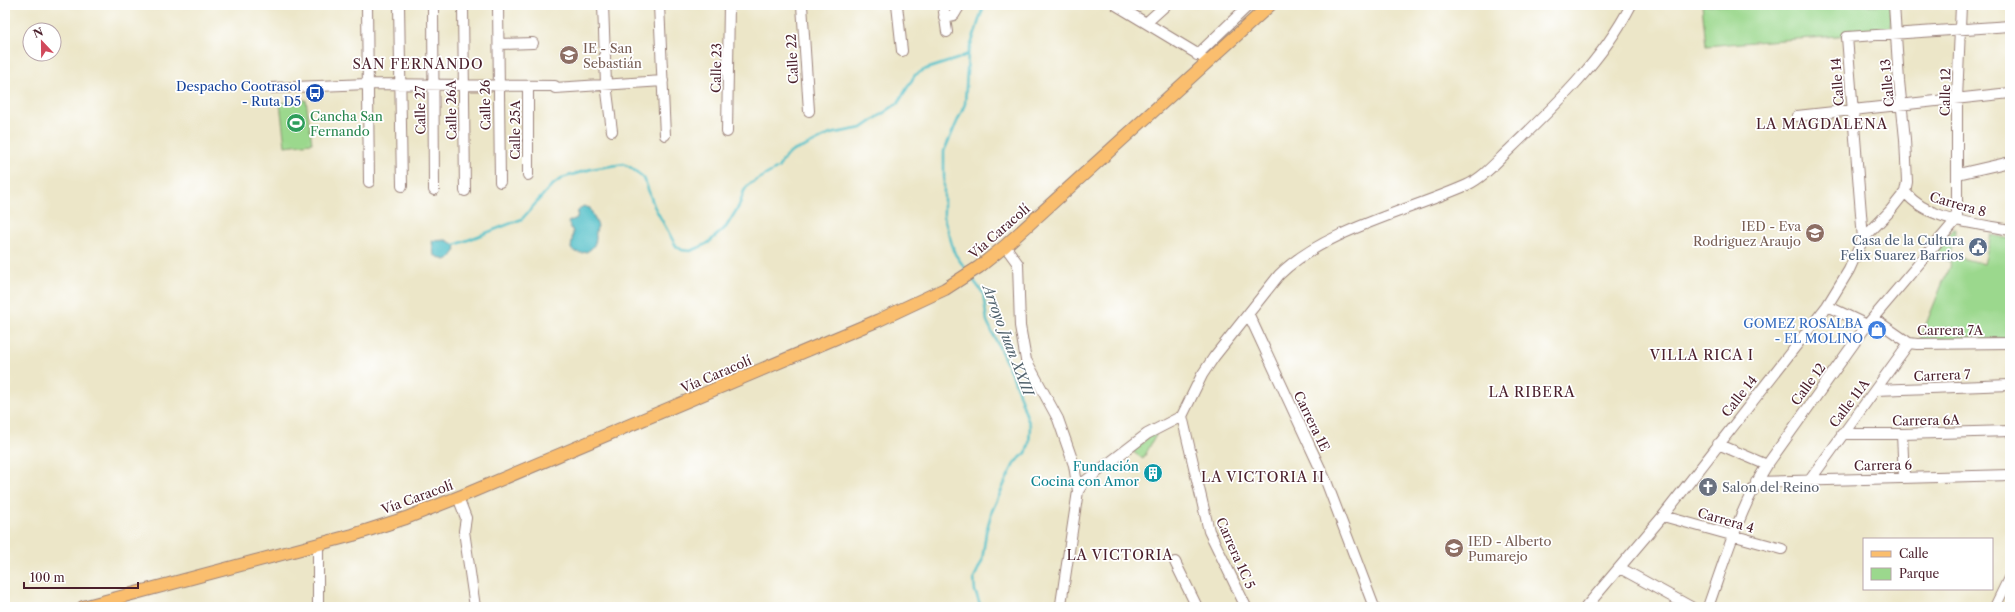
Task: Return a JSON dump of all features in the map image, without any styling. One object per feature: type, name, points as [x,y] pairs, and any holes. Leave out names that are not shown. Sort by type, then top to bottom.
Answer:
[{"type":"main road","name":"Vía Caracolí","points":[[83,607],[318,544],[406,518],[879,320],[945,289],[970,274],[1004,246],[1209,62],[1270,5]]},
{"type":"street","points":[[367,5],[369,182]]},
{"type":"street","points":[[399,5],[402,186]]},
{"type":"street","name":"Calle 27","points":[[433,5],[434,190]]},
{"type":"street","name":"Calle 26A","points":[[463,5],[465,191]]},
{"type":"street","name":"Calle 26","points":[[498,5],[500,182]]},
{"type":"street","points":[[604,5],[606,84],[612,131]]},
{"type":"street","points":[[659,5],[665,135]]},
{"type":"street","name":"Calle 23","points":[[728,132],[730,5]]},
{"type":"street","name":"Calle 22","points":[[802,5],[809,111]]},
{"type":"street","points":[[897,5],[902,51]]},
{"type":"street","points":[[943,5],[946,32]]},
{"type":"street","points":[[944,17],[954,15],[960,5]]},
{"type":"street","points":[[1116,5],[1209,62]]},
{"type":"street","points":[[1146,23],[1166,5]]},
{"type":"street","points":[[1198,55],[1249,5]]},
{"type":"street","points":[[1078,491],[1084,482],[1147,434],[1182,416],[1202,375],[1230,336],[1249,315],[1279,275],[1291,263],[1363,225],[1468,184],[1484,173],[1537,123],[1581,76],[1617,31],[1631,5]]},
{"type":"street","name":"Calle 13","points":[[1894,5],[1906,140],[1907,182],[1905,192]]},
{"type":"street","name":"Calle 12","points":[[1708,607],[1734,535],[1756,482],[1767,464],[1870,321],[1957,219],[1957,99],[1961,5]]},
{"type":"street","points":[[1896,34],[2010,26]]},
{"type":"street","name":"Calle 14","points":[[1586,607],[1663,516],[1827,306],[1849,270],[1863,239],[1847,37],[1896,34]]},
{"type":"street","points":[[499,44],[533,44]]},
{"type":"street","points":[[271,88],[367,84],[555,86],[555,88],[663,81]]},
{"type":"street","name":"Calle 25A","points":[[528,86],[528,175]]},
{"type":"street","points":[[1797,116],[2010,93]]},
{"type":"street","points":[[1958,174],[2010,162]]},
{"type":"street","points":[[1863,239],[1890,211],[1905,192]]},
{"type":"street","name":"Carrera 8","points":[[1905,192],[1918,206],[1930,211],[1957,219],[2010,230]]},
{"type":"street","points":[[1004,246],[1018,264],[1020,326],[1026,360],[1058,419],[1074,465],[1078,491],[1059,606]]},
{"type":"street","name":"Carrera 7A","points":[[1827,306],[1870,321],[1909,342],[1917,344],[2010,343]]},
{"type":"street","name":"Carrera 1E","points":[[1249,315],[1326,481],[1374,607]]},
{"type":"street","name":"Calle 11A","points":[[1810,480],[1909,342]]},
{"type":"street","name":"Carrera 7","points":[[1876,390],[2010,385]]},
{"type":"street","name":"Carrera 1C 5","points":[[1182,416],[1210,531],[1246,607]]},
{"type":"street","name":"Carrera 6A","points":[[1842,434],[2010,431]]},
{"type":"street","points":[[1902,434],[1904,478]]},
{"type":"street","points":[[1718,444],[1767,464]]},
{"type":"street","name":"Carrera 6","points":[[1756,482],[2010,475]]},
{"type":"street","points":[[458,497],[466,518],[464,531],[475,607]]},
{"type":"street","name":"Carrera 4","points":[[1663,516],[1734,535],[1782,550]]},
{"type":"street","points":[[318,544],[318,607]]},
{"type":"street","points":[[1174,562],[1197,607]]},
{"type":"street","points":[[1620,568],[1691,607]]},
{"type":"street","points":[[1995,607],[2010,576]]},
{"type":"green space","points":[[1702,5],[1890,5],[1891,31],[1706,46]]},
{"type":"green space","name":"Cancha San Fernando","points":[[306,100],[312,143],[285,146],[280,103]]},
{"type":"green space","points":[[1956,227],[1950,255],[1984,264],[1991,235],[2010,239],[2010,339],[1920,339],[1951,262],[1931,255]]},
{"type":"green space","points":[[1152,433],[1156,435],[1143,459],[1133,452]]},
{"type":"water","points":[[583,206],[590,208],[598,226],[593,247],[586,252],[578,253],[571,249],[573,232],[568,222],[577,218],[578,211]]},
{"type":"water","points":[[446,240],[455,245],[456,250],[450,258],[445,260],[434,255],[432,241]]},
{"type":"waterway","points":[[455,245],[522,219],[550,187],[562,178],[591,169],[624,164],[644,178],[654,206],[676,246],[682,250],[690,251],[698,248],[708,243],[726,227],[739,206],[744,191],[748,185],[778,168],[786,156],[793,151],[830,134],[862,128],[898,103],[915,75],[926,69],[968,54],[984,5]]},
{"type":"waterway","name":"Arroyo Juan XXIII","points":[[967,271],[955,254],[944,218],[944,151],[965,104],[968,54]]},
{"type":"waterway","name":"Arroyo Juan XXIII","points":[[971,277],[983,293],[987,321],[1014,379],[1030,426],[1029,444],[1026,453],[1015,462],[992,511],[986,532],[982,561],[974,578],[975,591],[981,607]]},
{"type":"place","name":"IE - San Sebastián","points":[[569,55]]},
{"type":"place","name":"Despacho Cootrasol - Ruta D5","points":[[315,93]]},
{"type":"place","name":"Cancha San Fernando","points":[[296,123]]},
{"type":"place","name":"IED - Eva Rodriguez Araujo","points":[[1815,233]]},
{"type":"place","name":"Casa de la Cultura Felix Suarez Barrios","points":[[1978,247]]},
{"type":"place","name":"GOMEZ ROSALBA - EL MOLINO","points":[[1877,330]]},
{"type":"place","name":"Fundación Cocina con Amor","points":[[1153,473]]},
{"type":"place","name":"Salon del Reino","points":[[1708,487]]},
{"type":"place","name":"IED - Alberto Pumarejo","points":[[1454,548]]},
{"type":"district","name":"SAN FERNANDO","points":[[418,64]]},
{"type":"district","name":"LA MAGDALENA","points":[[1822,124]]},
{"type":"district","name":"VILLA RICA I","points":[[1702,355]]},
{"type":"district","name":"LA RIBERA","points":[[1532,392]]},
{"type":"district","name":"LA VICTORIA II","points":[[1263,477]]},
{"type":"district","name":"LA VICTORIA","points":[[1120,555]]}]
